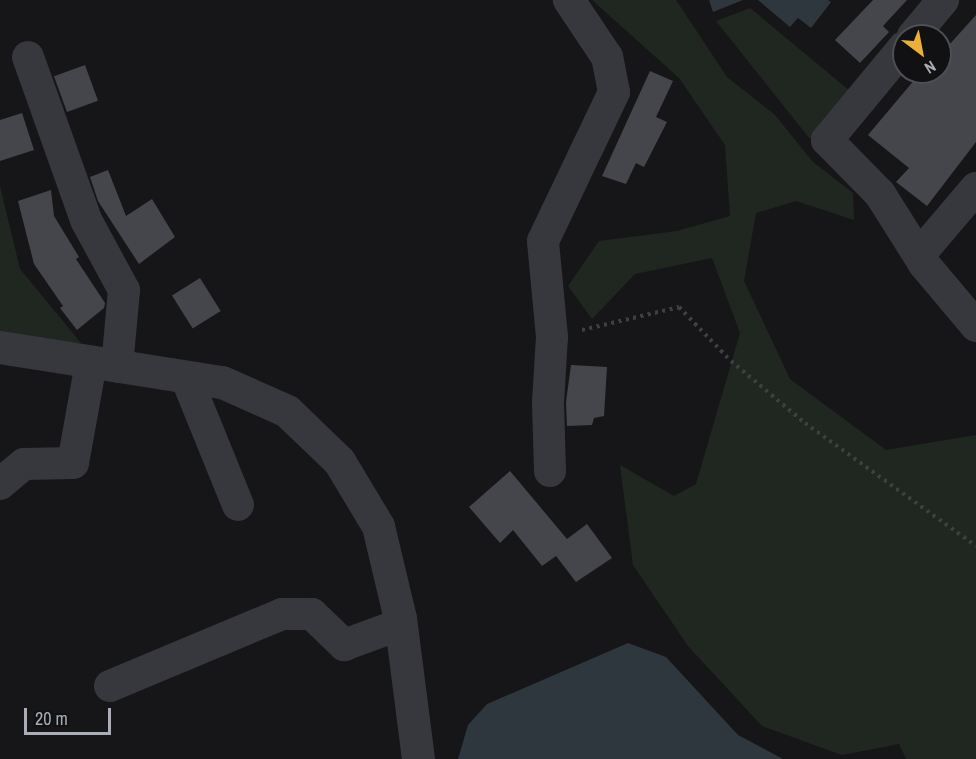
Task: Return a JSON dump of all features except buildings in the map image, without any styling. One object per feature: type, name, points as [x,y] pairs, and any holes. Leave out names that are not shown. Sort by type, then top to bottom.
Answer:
[{"type":"street","points":[[550,471],[548,402],[552,338],[543,241],[614,92],[607,57],[569,0]]},
{"type":"street","points":[[923,24],[943,0]]},
{"type":"street","points":[[0,484],[24,464],[73,463],[104,365],[124,290],[86,220],[28,57]]},
{"type":"street","points":[[892,61],[827,140],[880,194],[919,255],[976,326]]},
{"type":"street","points":[[919,255],[976,188]]},
{"type":"street","points":[[0,347],[222,382],[287,411],[339,461],[378,526],[401,624],[418,759]]},
{"type":"street","points":[[186,377],[238,504]]},
{"type":"street","points":[[110,687],[282,614],[312,614],[344,645],[401,624]]},
{"type":"path","points":[[552,338],[679,307],[731,361],[805,423],[976,546]]},
{"type":"shaded area","points":[[592,0],[676,0],[727,77],[775,115],[813,162],[853,193],[854,220],[796,201],[756,213],[744,281],[790,379],[886,450],[976,435],[976,759],[906,759],[899,744],[842,755],[762,726],[688,646],[633,565],[620,465],[674,496],[696,484],[740,333],[712,258],[635,274],[592,319],[568,286],[599,241],[677,231],[730,216],[725,145],[679,78]]},
{"type":"shaded area","points":[[709,0],[743,0],[713,12]]},
{"type":"shaded area","points":[[758,0],[828,0],[831,2],[811,28],[798,18],[790,27]]},
{"type":"shaded area","points":[[750,8],[850,91],[810,139],[716,21]]},
{"type":"shaded area","points":[[0,186],[20,269],[81,343],[32,343],[0,336]]},
{"type":"shaded area","points":[[628,643],[666,657],[738,735],[783,759],[458,759],[468,725],[487,704]]}]
